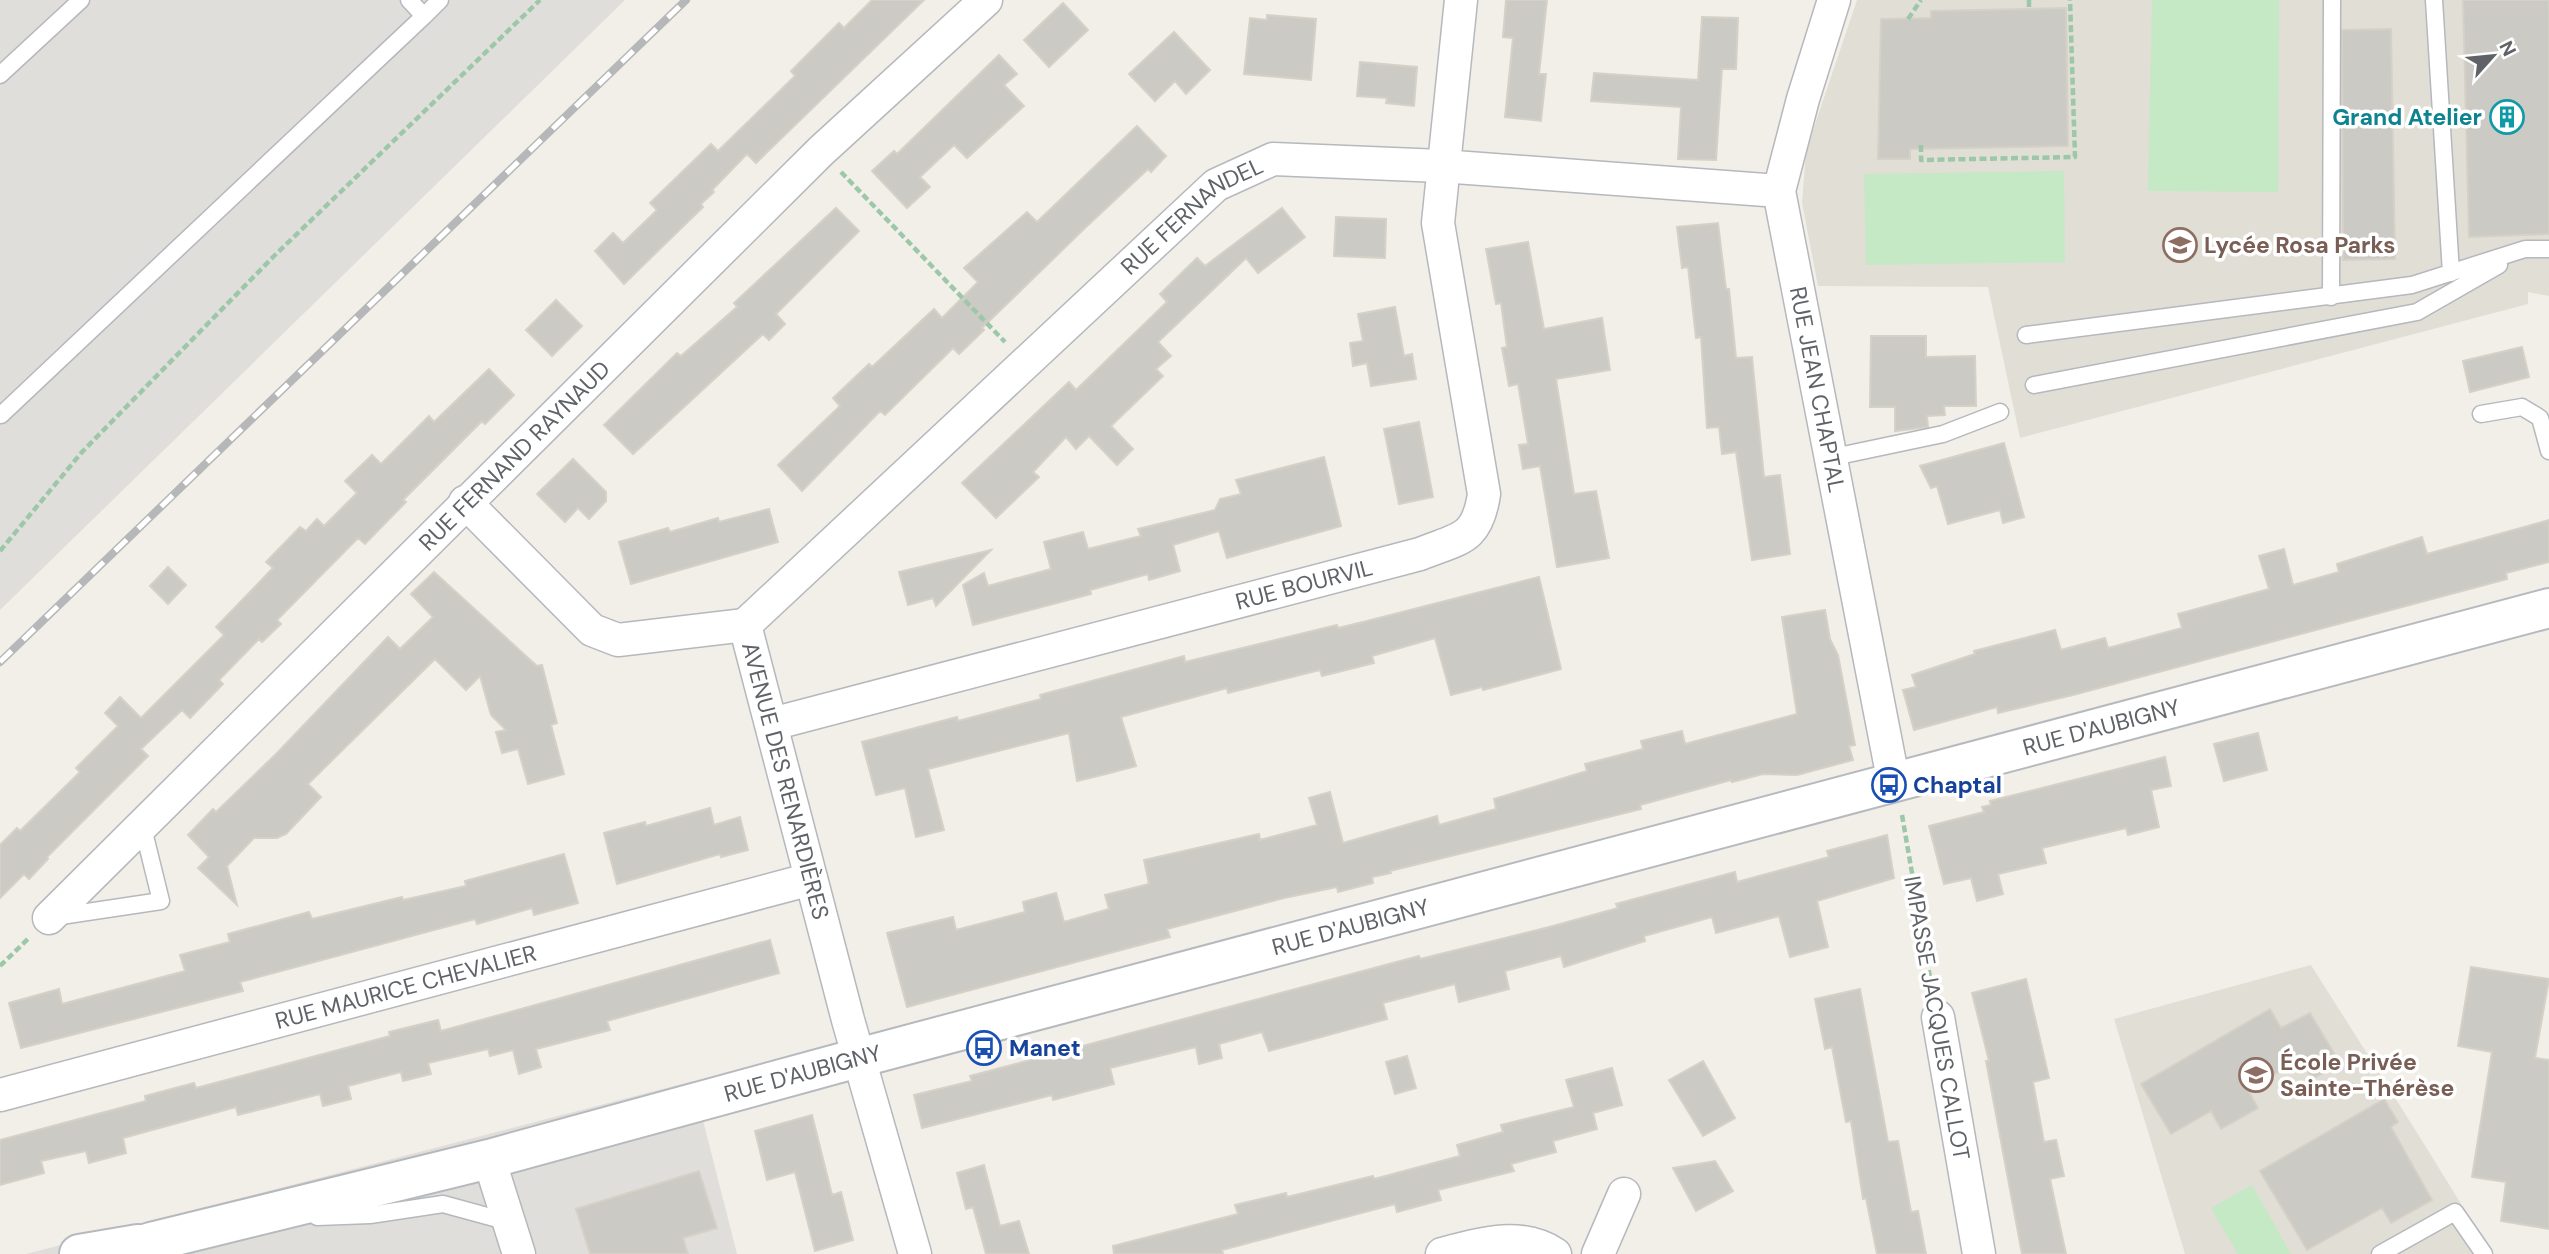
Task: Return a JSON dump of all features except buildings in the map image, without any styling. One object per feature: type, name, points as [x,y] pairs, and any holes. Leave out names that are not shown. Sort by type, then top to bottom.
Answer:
[{"type":"main road","name":"RUE D'AUBIGNY","points":[[113,1254],[151,1242],[489,1159],[858,1058],[2549,608]]},
{"type":"main road","name":"RUE D'AUBIGNY","points":[[79,1254],[151,1242]]},
{"type":"street","name":"RUE FERNAND RAYNAUD","points":[[49,918],[143,828],[465,502],[821,151],[986,0]]},
{"type":"street","points":[[1441,166],[1461,0]]},
{"type":"street","name":"RUE JEAN CHAPTAL","points":[[1834,0],[1803,99],[1779,191],[1894,784]]},
{"type":"street","name":"RUE FERNANDEL","points":[[745,625],[1216,185],[1273,159],[1441,166],[1779,191]]},
{"type":"street","name":"RUE BOURVIL","points":[[772,724],[1420,554],[1471,534],[1478,522],[1483,494],[1438,223],[1441,166]]},
{"type":"street","name":"AVENUE DES RENARDIÈRES","points":[[465,502],[592,630],[618,640],[745,625],[858,1058],[915,1254]]},
{"type":"street","name":"RUE MAURICE CHEVALIER","points":[[0,1094],[811,879]]},
{"type":"street","name":"IMPASSE JACQUES CALLOT","points":[[1938,1017],[1979,1254]]},
{"type":"street","points":[[489,1159],[519,1254]]},
{"type":"street","points":[[1598,1254],[1623,1194]]},
{"type":"street","points":[[1442,1254],[1498,1240],[1543,1246],[1555,1254]]},
{"type":"lane","points":[[0,75],[81,0]]},
{"type":"lane","points":[[409,0],[424,16]]},
{"type":"lane","points":[[1,415],[440,0]]},
{"type":"lane","points":[[2331,297],[2332,0]]},
{"type":"lane","points":[[2434,0],[2451,273]]},
{"type":"lane","points":[[2026,335],[2412,285],[2525,249],[2549,249]]},
{"type":"lane","points":[[2034,385],[2417,312],[2525,249]]},
{"type":"lane","points":[[2482,414],[2522,407],[2540,418],[2549,451]]},
{"type":"lane","points":[[1829,458],[1943,433],[2000,412]]},
{"type":"lane","points":[[49,918],[161,901],[143,828]]},
{"type":"lane","points":[[244,1219],[370,1215],[443,1204],[509,1222]]},
{"type":"lane","points":[[2380,1254],[2455,1212],[2484,1254]]},
{"type":"path","points":[[0,551],[82,452],[274,256],[540,0]]},
{"type":"path","points":[[1908,19],[1921,0]]},
{"type":"path","points":[[2029,0],[2029,9]]},
{"type":"path","points":[[1921,145],[1921,160],[2074,157],[2070,0]]},
{"type":"path","points":[[821,151],[1026,364]]},
{"type":"path","name":"IMPASSE JACQUES CALLOT","points":[[1894,784],[1904,803],[1901,817],[1938,1017]]},
{"type":"path","points":[[0,966],[49,918]]},
{"type":"shaded area","points":[[0,0],[625,0],[0,610]]},
{"type":"shaded area","name":"Lycée Rosa Parks","points":[[1857,0],[2549,0],[2549,296],[2528,292],[2528,304],[2020,438],[1988,287],[1818,286],[1802,203],[1806,151]]},
{"type":"shaded area","name":"École Privée Sainte-Thérèse","points":[[2311,965],[2492,1254],[2185,1254],[2114,1019]]},
{"type":"shaded area","points":[[693,1081],[737,1254],[26,1254]]},
{"type":"green space","points":[[2152,0],[2279,0],[2278,192],[2148,191]]},
{"type":"green space","points":[[2064,171],[2065,262],[1866,265],[1864,174]]},
{"type":"green space","points":[[2252,1185],[2291,1254],[2238,1254],[2211,1208]]},
{"type":"railway","points":[[0,662],[686,0]]},
{"type":"place","name":"Grand Atelier","points":[[2507,117]]},
{"type":"place","name":"Lycée Rosa Parks","points":[[2180,245]]},
{"type":"place","name":"Chaptal","points":[[1889,785]]},
{"type":"place","name":"Manet","points":[[984,1048]]},
{"type":"place","name":"École Privée Sainte-Thérèse","points":[[2256,1075]]}]
